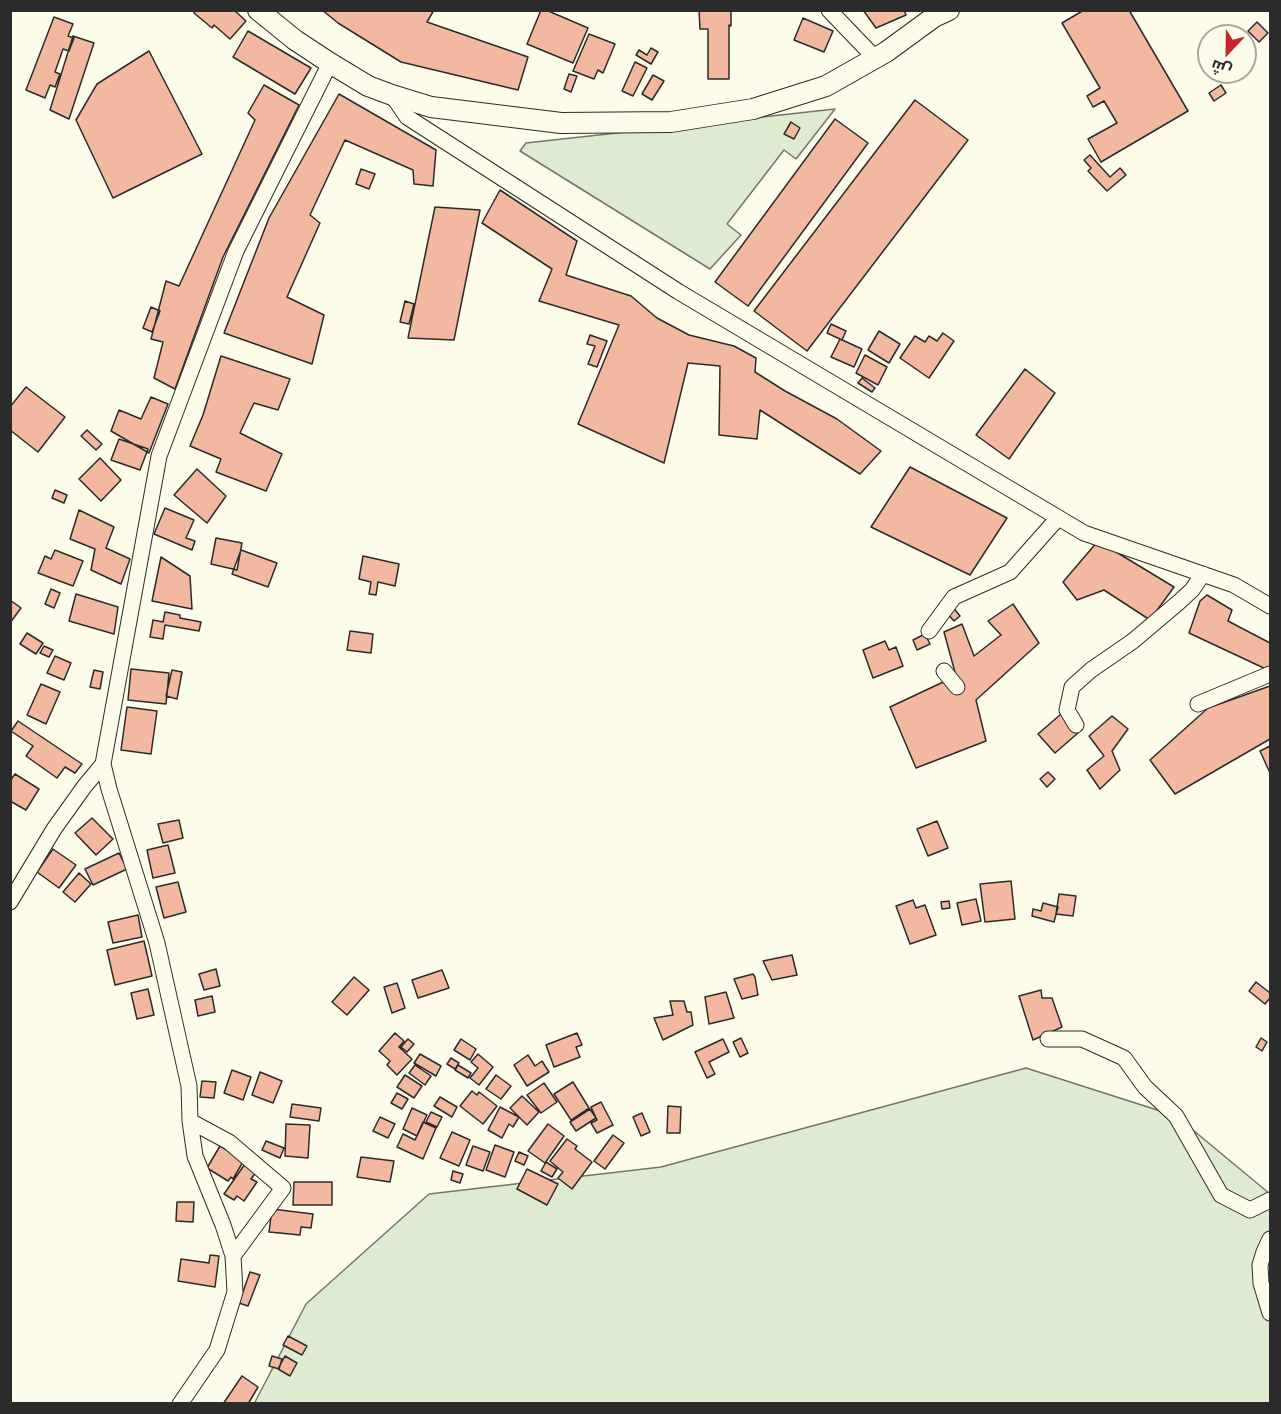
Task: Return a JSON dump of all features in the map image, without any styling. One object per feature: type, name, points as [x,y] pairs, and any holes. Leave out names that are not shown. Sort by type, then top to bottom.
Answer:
[{"type":"main road","points":[[258,10],[295,40],[330,63],[368,86],[392,95],[431,107],[561,123],[671,122],[753,109],[826,86],[875,58],[934,17],[949,10]]},
{"type":"street","points":[[829,10],[875,58]]},
{"type":"street","points":[[180,1404],[217,1350],[235,1292],[232,1256],[223,1226],[195,1156],[190,1121],[189,1086],[157,943],[103,764],[159,456],[236,251],[330,63]]},
{"type":"street","points":[[392,95],[407,117],[678,292],[1058,518],[1084,533],[1234,585],[1270,606]]},
{"type":"street","points":[[929,631],[954,597],[1010,572],[1058,518]]},
{"type":"street","points":[[1076,725],[1068,710],[1072,687],[1091,670],[1133,641],[1179,602],[1192,590],[1203,574]]},
{"type":"street","points":[[944,672],[957,687]]},
{"type":"street","points":[[1198,704],[1270,674]]},
{"type":"street","points":[[10,902],[54,829],[103,764]]},
{"type":"street","points":[[1048,1039],[1082,1039],[1124,1058],[1145,1087],[1176,1116],[1221,1195],[1250,1210],[1270,1200]]},
{"type":"street","points":[[190,1121],[229,1142],[283,1188],[232,1256]]},
{"type":"street","points":[[1270,1239],[1260,1265],[1261,1283],[1270,1313]]},
{"type":"green space","points":[[835,109],[796,159],[784,150],[727,224],[741,235],[710,269],[520,151],[526,143]]},
{"type":"green space","points":[[1026,1068],[1176,1116],[1270,1194],[1270,1403],[254,1404],[306,1304],[429,1194],[661,1167]]},
{"type":"building","points":[[196,10],[234,10],[246,21],[230,39],[214,25],[212,28],[194,13]]},
{"type":"building","points":[[322,10],[434,10],[427,22],[528,57],[518,90],[401,62],[338,23]]},
{"type":"building","points":[[541,10],[588,28],[573,63],[527,44]]},
{"type":"building","points":[[699,10],[731,10],[729,79],[708,79],[708,29],[700,29]]},
{"type":"building","points":[[863,10],[904,10],[906,15],[876,28]]},
{"type":"building","points":[[1084,10],[1129,10],[1188,111],[1101,162],[1088,139],[1117,123],[1104,101],[1093,107],[1087,96],[1100,88],[1062,23]]},
{"type":"building","points":[[54,17],[73,24],[68,36],[74,38],[69,51],[63,49],[55,72],[60,74],[55,87],[50,85],[45,98],[26,90]]},
{"type":"building","points":[[803,18],[833,31],[824,52],[794,40]]},
{"type":"building","points":[[1257,22],[1268,33],[1259,42],[1257,24],[1255,24]]},
{"type":"building","points":[[248,31],[311,68],[295,94],[233,57]]},
{"type":"building","points":[[589,34],[615,44],[603,73],[598,70],[594,79],[573,71]]},
{"type":"building","points":[[73,36],[94,43],[69,119],[50,110]]},
{"type":"building","points":[[651,48],[658,52],[651,64],[636,55],[639,50],[647,55]]},
{"type":"building","points":[[149,51],[202,154],[113,198],[76,120],[97,84]]},
{"type":"building","points":[[635,62],[647,68],[633,96],[622,91]]},
{"type":"building","points":[[569,74],[577,76],[571,92],[564,89]]},
{"type":"building","points":[[653,75],[664,81],[652,100],[642,94]]},
{"type":"building","points":[[264,85],[299,105],[223,257],[175,389],[154,378],[163,342],[151,339],[166,281],[179,286],[255,120],[248,113]]},
{"type":"building","points":[[1221,85],[1226,93],[1214,101],[1209,93]]},
{"type":"building","points":[[339,94],[436,150],[433,186],[414,184],[413,170],[345,140],[310,215],[320,223],[287,297],[324,315],[312,364],[224,333],[269,218]]},
{"type":"building","points":[[915,100],[968,140],[807,351],[754,311]]},
{"type":"building","points":[[835,119],[868,143],[748,306],[715,282]]},
{"type":"building","points":[[791,122],[800,128],[794,139],[784,134]]},
{"type":"building","points":[[1090,155],[1110,177],[1120,168],[1126,175],[1107,191],[1088,171],[1091,168],[1084,160]]},
{"type":"building","points":[[361,169],[375,174],[369,189],[356,184]]},
{"type":"building","points":[[500,190],[577,241],[566,275],[631,296],[657,318],[689,335],[734,346],[756,358],[755,372],[837,419],[881,451],[860,474],[760,410],[757,439],[719,435],[720,366],[688,363],[664,463],[578,424],[619,325],[539,301],[552,269],[482,223]]},
{"type":"building","points":[[435,207],[480,210],[454,340],[408,338]]},
{"type":"building","points":[[405,301],[414,304],[409,324],[400,322]]},
{"type":"building","points":[[151,307],[160,311],[152,332],[143,328]]},
{"type":"building","points":[[831,324],[846,331],[842,340],[827,333]]},
{"type":"building","points":[[879,331],[900,344],[889,363],[868,350]]},
{"type":"building","points":[[943,333],[954,341],[929,378],[900,358],[915,336],[925,342],[929,336],[937,341]]},
{"type":"building","points":[[590,335],[607,341],[597,367],[588,364],[595,346],[587,344]]},
{"type":"building","points":[[840,339],[862,349],[854,367],[831,357]]},
{"type":"building","points":[[865,355],[887,367],[878,385],[856,373]]},
{"type":"building","points":[[221,356],[290,379],[278,410],[254,403],[240,433],[282,454],[266,491],[216,472],[221,459],[190,446],[203,415]]},
{"type":"building","points":[[1025,369],[1055,393],[1009,459],[976,435]]},
{"type":"building","points":[[862,378],[875,388],[872,392],[858,383]]},
{"type":"building","points":[[26,387],[65,417],[38,452],[10,430],[10,407]]},
{"type":"building","points":[[151,397],[168,404],[149,453],[111,431],[119,410],[141,419]]},
{"type":"building","points":[[87,430],[102,444],[96,450],[81,436]]},
{"type":"building","points":[[119,439],[148,449],[140,470],[111,460]]},
{"type":"building","points":[[100,458],[121,480],[101,501],[79,479]]},
{"type":"building","points":[[910,467],[1007,518],[970,575],[871,527]]},
{"type":"building","points":[[197,469],[226,496],[207,523],[174,495]]},
{"type":"building","points":[[55,490],[67,495],[64,503],[52,498]]},
{"type":"building","points":[[165,508],[194,520],[186,538],[195,541],[192,550],[154,534]]},
{"type":"building","points":[[79,510],[114,527],[106,548],[130,559],[121,584],[91,570],[95,549],[70,539]]},
{"type":"building","points":[[216,538],[242,543],[237,570],[211,564]]},
{"type":"building","points":[[1098,541],[1174,587],[1150,620],[1104,590],[1077,600],[1063,582]]},
{"type":"building","points":[[55,550],[83,561],[73,586],[38,573],[45,556],[51,559]]},
{"type":"building","points":[[241,550],[277,563],[268,587],[232,574]]},
{"type":"building","points":[[363,556],[399,564],[395,586],[378,582],[376,595],[369,594],[371,582],[359,579]]},
{"type":"building","points":[[161,557],[190,576],[192,609],[152,601]]},
{"type":"building","points":[[51,589],[60,593],[54,608],[45,604]]},
{"type":"building","points":[[76,594],[118,607],[114,634],[69,621]]},
{"type":"building","points":[[1207,595],[1232,610],[1228,621],[1270,643],[1268,670],[1189,633],[1200,601]]},
{"type":"building","points":[[10,600],[21,608],[10,623]]},
{"type":"building","points":[[1013,604],[1039,643],[976,700],[986,741],[916,768],[890,707],[956,676],[944,632],[962,624],[974,656],[1001,635],[988,621]]},
{"type":"building","points":[[952,606],[960,616],[954,621],[945,611]]},
{"type":"building","points":[[165,612],[201,622],[199,631],[165,625],[163,639],[150,637],[153,620],[163,622]]},
{"type":"building","points":[[350,631],[373,634],[371,653],[347,650]]},
{"type":"building","points":[[27,633],[43,643],[36,654],[20,644]]},
{"type":"building","points":[[925,634],[930,644],[917,650],[913,640]]},
{"type":"building","points":[[885,641],[889,650],[896,647],[903,666],[873,678],[863,650]]},
{"type":"building","points":[[44,646],[53,650],[49,657],[40,653]]},
{"type":"building","points":[[55,656],[71,663],[64,680],[47,673]]},
{"type":"building","points":[[131,669],[169,673],[166,704],[128,700]]},
{"type":"building","points":[[94,670],[103,672],[100,689],[90,687]]},
{"type":"building","points":[[172,670],[182,672],[177,699],[166,696]]},
{"type":"building","points":[[41,684],[60,692],[46,724],[27,715]]},
{"type":"building","points":[[1270,686],[1270,739],[1175,794],[1150,760],[1208,708]]},
{"type":"building","points":[[127,707],[157,711],[151,754],[121,750]]},
{"type":"building","points":[[1061,714],[1078,733],[1055,753],[1038,734]]},
{"type":"building","points":[[1112,716],[1128,729],[1112,751],[1120,770],[1100,789],[1087,770],[1104,756],[1089,736]]},
{"type":"building","points":[[18,721],[82,764],[75,773],[65,767],[57,778],[26,756],[33,746],[11,731]]},
{"type":"building","points":[[1270,746],[1270,773],[1260,751]]},
{"type":"building","points":[[1048,772],[1055,779],[1047,787],[1040,779]]},
{"type":"building","points":[[15,774],[39,789],[26,810],[10,801],[10,781]]},
{"type":"building","points":[[92,818],[113,839],[96,855],[75,833]]},
{"type":"building","points":[[179,820],[183,838],[163,843],[158,824]]},
{"type":"building","points":[[937,821],[948,848],[928,856],[917,829]]},
{"type":"building","points":[[168,845],[175,873],[153,878],[147,850]]},
{"type":"building","points":[[53,849],[76,865],[59,888],[37,872]]},
{"type":"building","points":[[119,853],[127,869],[93,885],[85,869]]},
{"type":"building","points":[[79,873],[91,884],[75,902],[63,892]]},
{"type":"building","points":[[1011,881],[1015,919],[985,922],[980,884]]},
{"type":"building","points":[[178,882],[186,912],[164,918],[156,887]]},
{"type":"building","points":[[1059,894],[1076,896],[1073,916],[1056,914]]},
{"type":"building","points":[[976,899],[981,921],[962,925],[957,903]]},
{"type":"building","points":[[913,900],[916,908],[925,905],[936,935],[910,944],[896,906]]},
{"type":"building","points":[[949,901],[950,908],[942,909],[941,902]]},
{"type":"building","points":[[1043,903],[1058,907],[1054,922],[1032,916],[1033,909],[1041,911]]},
{"type":"building","points":[[138,915],[142,937],[113,943],[108,922]]},
{"type":"building","points":[[144,941],[152,976],[115,985],[107,950]]},
{"type":"building","points":[[792,955],[797,975],[772,980],[763,961]]},
{"type":"building","points":[[216,969],[220,986],[204,990],[199,974]]},
{"type":"building","points":[[442,970],[449,988],[418,998],[412,980]]},
{"type":"building","points":[[753,974],[758,995],[742,999],[734,979]]},
{"type":"building","points":[[354,977],[369,990],[347,1015],[332,1002]]},
{"type":"building","points":[[1256,982],[1270,993],[1270,998],[1265,1004],[1249,991]]},
{"type":"building","points":[[397,983],[405,1008],[392,1013],[384,987]]},
{"type":"building","points":[[148,989],[154,1015],[137,1019],[131,993]]},
{"type":"building","points":[[1041,990],[1042,998],[1052,998],[1062,1027],[1033,1040],[1019,996]]},
{"type":"building","points":[[726,992],[734,1018],[709,1024],[705,997]]},
{"type":"building","points":[[212,996],[215,1012],[198,1016],[195,1000]]},
{"type":"building","points":[[670,1001],[684,1001],[687,1012],[691,1012],[693,1025],[663,1040],[654,1018],[673,1015]]},
{"type":"building","points":[[395,1033],[404,1041],[399,1047],[412,1059],[397,1075],[387,1065],[390,1061],[379,1051]]},
{"type":"building","points":[[577,1033],[582,1045],[576,1047],[580,1057],[554,1067],[546,1045]]},
{"type":"building","points":[[741,1038],[748,1053],[740,1057],[733,1042]]},
{"type":"building","points":[[1261,1038],[1267,1042],[1262,1051],[1256,1047]]},
{"type":"building","points":[[408,1039],[414,1044],[407,1052],[401,1047]]},
{"type":"building","points":[[461,1039],[476,1049],[470,1060],[454,1050]]},
{"type":"building","points":[[723,1039],[729,1052],[709,1062],[715,1074],[707,1078],[695,1052]]},
{"type":"building","points":[[420,1054],[441,1066],[436,1076],[414,1063]]},
{"type":"building","points":[[478,1054],[493,1067],[479,1085],[470,1078],[478,1068],[471,1062]]},
{"type":"building","points":[[528,1055],[535,1066],[542,1061],[549,1072],[527,1086],[514,1065]]},
{"type":"building","points":[[451,1058],[459,1063],[455,1069],[447,1064]]},
{"type":"building","points":[[415,1065],[431,1076],[425,1085],[409,1073]]},
{"type":"building","points":[[458,1065],[471,1073],[468,1078],[455,1070]]},
{"type":"building","points":[[232,1070],[251,1077],[243,1100],[224,1093]]},
{"type":"building","points":[[260,1072],[282,1081],[273,1103],[252,1095]]},
{"type":"building","points":[[405,1075],[422,1086],[414,1098],[397,1087]]},
{"type":"building","points":[[496,1075],[511,1086],[501,1099],[486,1089]]},
{"type":"building","points":[[202,1081],[216,1082],[214,1098],[200,1097]]},
{"type":"building","points":[[573,1082],[589,1108],[571,1120],[554,1094]]},
{"type":"building","points":[[544,1083],[557,1102],[541,1113],[527,1095]]},
{"type":"building","points":[[472,1091],[477,1095],[479,1092],[497,1106],[483,1124],[460,1106]]},
{"type":"building","points":[[397,1093],[408,1099],[402,1109],[391,1103]]},
{"type":"building","points":[[522,1096],[539,1112],[527,1125],[510,1108]]},
{"type":"building","points":[[440,1097],[457,1107],[452,1117],[434,1106]]},
{"type":"building","points":[[601,1102],[613,1125],[597,1133],[591,1123],[597,1120],[591,1107]]},
{"type":"building","points":[[292,1104],[321,1108],[319,1121],[290,1117]]},
{"type":"building","points":[[668,1106],[681,1107],[680,1133],[667,1133]]},
{"type":"building","points":[[500,1107],[519,1117],[513,1127],[509,1124],[502,1138],[488,1130]]},
{"type":"building","points":[[412,1108],[427,1115],[417,1136],[403,1129]]},
{"type":"building","points":[[590,1109],[596,1118],[576,1131],[570,1122]]},
{"type":"building","points":[[431,1112],[442,1117],[437,1127],[426,1122]]},
{"type":"building","points":[[642,1113],[650,1132],[641,1136],[633,1117]]},
{"type":"building","points":[[380,1117],[395,1124],[388,1138],[373,1131]]},
{"type":"building","points":[[423,1122],[436,1128],[423,1159],[397,1147],[403,1134],[415,1140]]},
{"type":"building","points":[[286,1124],[310,1125],[308,1158],[285,1156]]},
{"type":"building","points":[[548,1124],[564,1136],[545,1163],[528,1151]]},
{"type":"building","points":[[452,1132],[470,1140],[459,1166],[440,1158]]},
{"type":"building","points":[[613,1135],[624,1143],[605,1169],[594,1161]]},
{"type":"building","points":[[567,1139],[577,1146],[575,1149],[592,1162],[572,1189],[558,1178],[563,1172],[550,1161]]},
{"type":"building","points":[[266,1141],[284,1148],[280,1158],[262,1150]]},
{"type":"building","points":[[495,1145],[514,1152],[505,1177],[486,1170]]},
{"type":"building","points":[[220,1146],[244,1160],[233,1179],[231,1177],[228,1181],[207,1168]]},
{"type":"building","points":[[473,1146],[490,1152],[483,1171],[466,1165]]},
{"type":"building","points":[[519,1152],[528,1156],[524,1165],[515,1161]]},
{"type":"building","points":[[361,1157],[394,1161],[390,1182],[357,1177]]},
{"type":"building","points":[[546,1162],[557,1169],[552,1177],[541,1171]]},
{"type":"building","points":[[245,1164],[256,1172],[251,1179],[257,1182],[244,1201],[237,1196],[234,1200],[224,1194]]},
{"type":"building","points":[[527,1169],[558,1184],[547,1205],[517,1189]]},
{"type":"building","points":[[453,1171],[463,1174],[460,1183],[451,1180]]},
{"type":"building","points":[[294,1182],[332,1182],[332,1205],[293,1205]]},
{"type":"building","points":[[177,1202],[194,1202],[193,1222],[176,1221]]},
{"type":"building","points":[[272,1209],[313,1214],[311,1228],[301,1227],[300,1235],[269,1232]]},
{"type":"building","points":[[210,1255],[219,1256],[215,1287],[178,1281],[181,1259],[209,1263]]},
{"type":"building","points":[[250,1272],[260,1275],[248,1306],[239,1303]]},
{"type":"building","points":[[288,1336],[307,1346],[302,1355],[283,1345]]},
{"type":"building","points":[[272,1356],[282,1359],[279,1369],[269,1366]]},
{"type":"building","points":[[285,1356],[297,1363],[290,1376],[278,1369]]},
{"type":"building","points":[[242,1376],[258,1387],[248,1404],[223,1404]]}]
